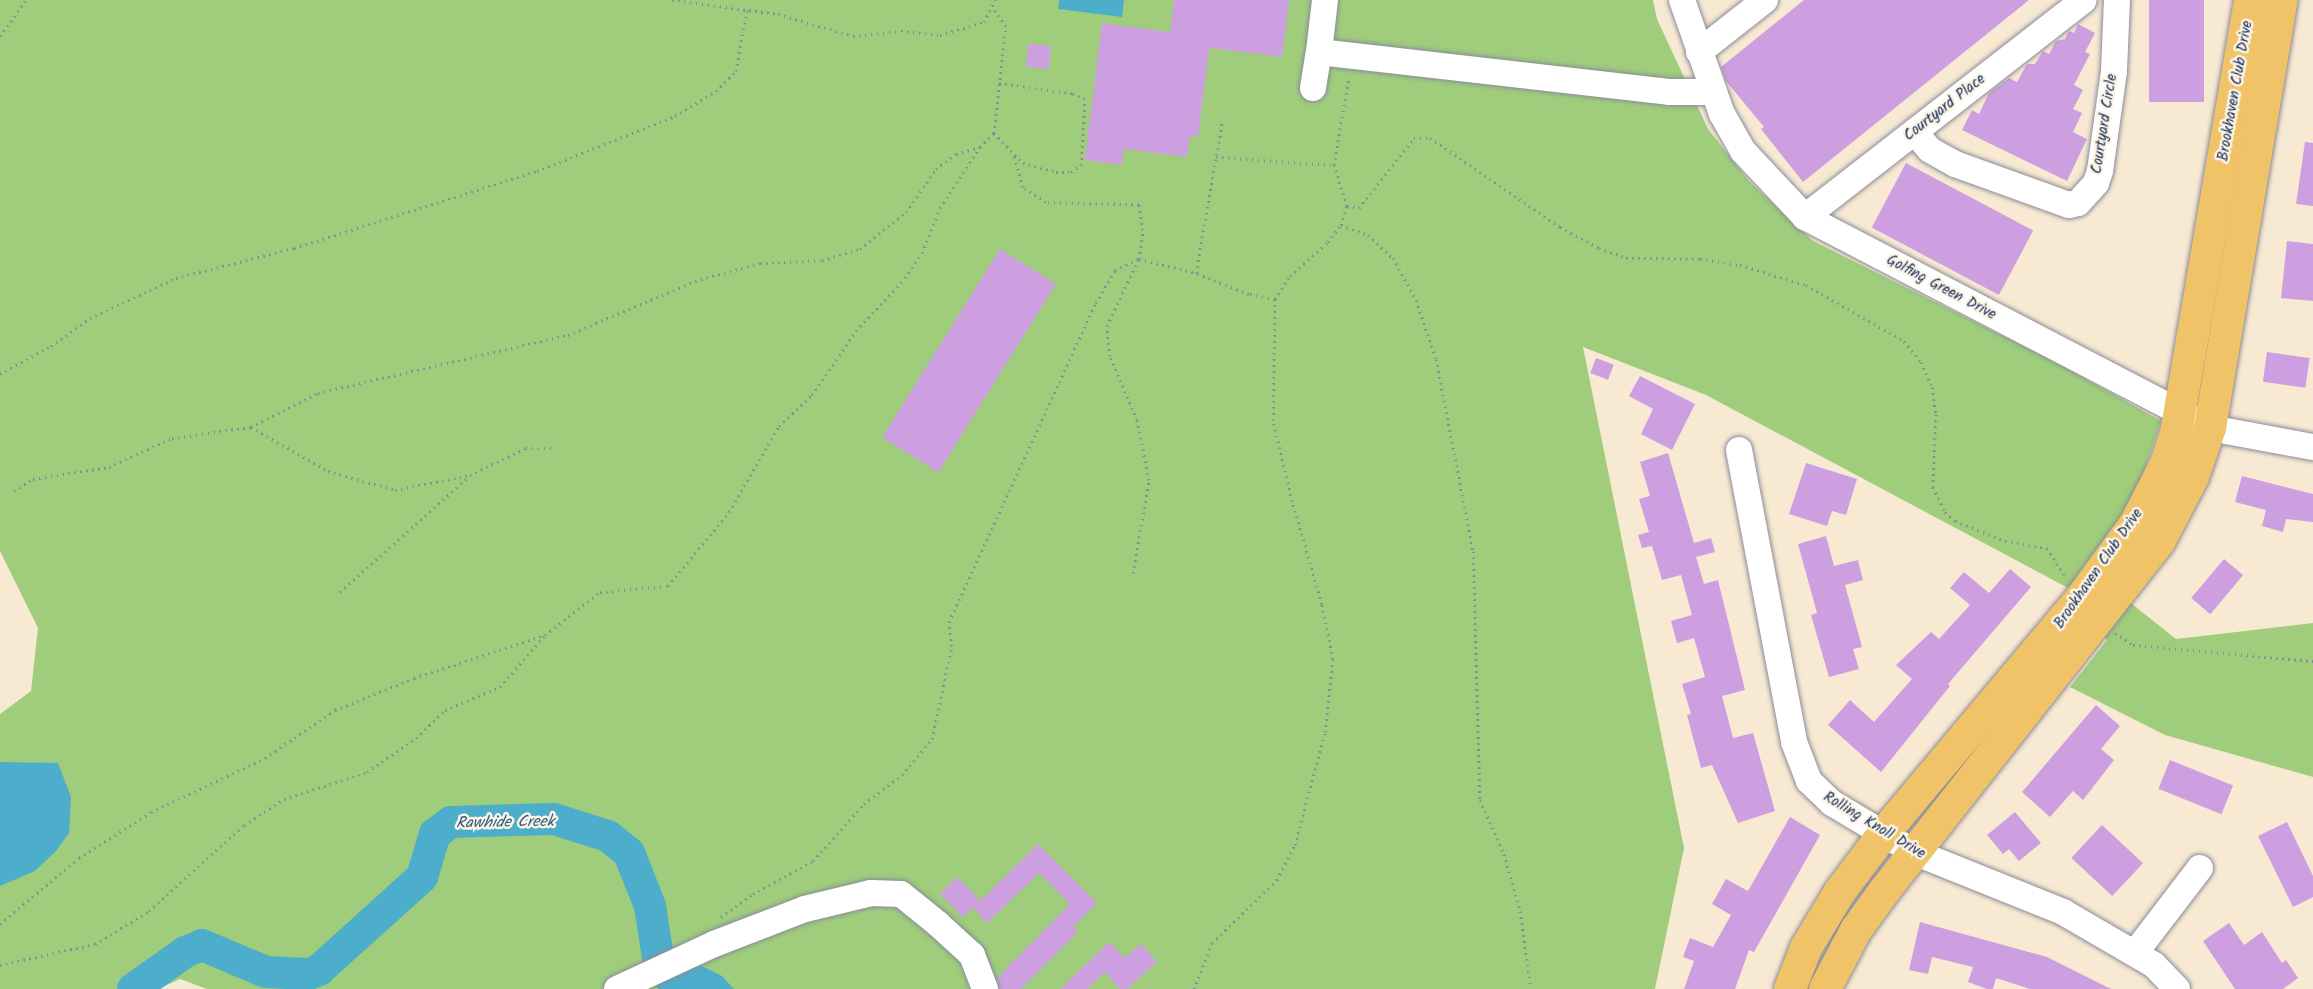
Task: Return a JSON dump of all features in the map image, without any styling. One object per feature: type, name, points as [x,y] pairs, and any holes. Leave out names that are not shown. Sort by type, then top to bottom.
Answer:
[{"type":"main road","name":"Brookhaven Club Drive","points":[[1825,989],[1856,930],[2088,613],[2166,464],[2179,414],[2250,0]]},
{"type":"main road","name":"Brookhaven Club Drive","points":[[1791,989],[1806,948],[1839,893],[1884,833],[2088,613],[2159,542],[2203,456],[2210,428],[2282,0]]},
{"type":"main road","points":[[2231,118],[2262,121]]},
{"type":"street","points":[[1312,88],[1325,0]]},
{"type":"street","name":"Golfing Green Drive","points":[[1682,0],[1714,92],[1743,151],[1805,216],[2179,414],[2210,428],[2313,447]]},
{"type":"street","points":[[1699,52],[1765,0]]},
{"type":"street","name":"Courtyard Place","points":[[1805,216],[2084,0]]},
{"type":"street","name":"Courtyard Circle","points":[[1914,132],[1930,150],[1955,164],[2068,205],[2078,203],[2096,183],[2100,171],[2114,71],[2117,0]]},
{"type":"street","points":[[1318,52],[1353,54],[1669,92],[1714,92]]},
{"type":"street","name":"Rolling Knoll Drive","points":[[1739,450],[1798,762],[1809,781],[1832,803],[1914,852],[2063,912],[2135,953],[2177,989]]},
{"type":"street","points":[[2135,953],[2200,868]]},
{"type":"street","points":[[617,989],[805,909],[870,893],[901,894],[972,955],[985,989]]},
{"type":"path","points":[[0,36],[26,0]]},
{"type":"path","points":[[672,0],[778,14],[853,36],[901,31],[940,35],[984,22],[994,9],[995,0]]},
{"type":"path","points":[[0,374],[51,346],[90,318],[176,278],[294,248],[537,171],[675,116],[717,91],[736,71],[747,9]]},
{"type":"path","points":[[0,965],[95,944],[149,911],[244,825],[284,799],[367,772],[416,738],[445,710],[500,687],[545,635],[600,592],[651,590],[668,586],[729,512],[779,426],[812,395],[856,331],[876,312],[911,270],[922,254],[940,208],[980,147],[994,133],[1006,26],[994,9]]},
{"type":"path","points":[[1194,989],[1212,943],[1277,880],[1295,845],[1325,732],[1333,659],[1322,604],[1292,501],[1274,420],[1275,299],[1290,276],[1341,225],[1347,206],[1334,165],[1353,54]]},
{"type":"path","points":[[998,83],[1072,93],[1085,99],[1081,165],[1071,172],[1056,172],[1014,156]]},
{"type":"path","points":[[1196,273],[1223,119]]},
{"type":"path","points":[[994,133],[1014,156],[1023,187],[1046,202],[1139,204],[1143,230],[1139,259],[1107,326],[1110,356],[1137,420],[1149,480],[1133,573]]},
{"type":"path","points":[[1347,206],[1359,208],[1414,138],[1430,138],[1560,226],[1599,248],[1626,258],[1700,259],[1740,265],[1806,285],[1904,341],[1922,362],[1932,387],[1936,414],[1934,487],[1945,512],[1955,520],[2005,541],[2047,548],[2088,613],[2133,645],[2313,661]]},
{"type":"path","points":[[14,491],[33,479],[109,467],[172,438],[251,427],[318,393],[568,335],[695,281],[760,263],[822,261],[860,249],[906,212],[936,169],[956,154],[980,147]]},
{"type":"path","points":[[1216,156],[1334,165]]},
{"type":"path","points":[[1341,225],[1368,235],[1393,258],[1416,300],[1436,359],[1473,551],[1480,800],[1507,866],[1520,911],[1532,989]]},
{"type":"path","points":[[717,920],[753,894],[813,861],[864,804],[902,776],[932,739],[952,646],[949,622],[1096,303],[1115,270],[1139,259],[1196,273],[1249,294],[1275,299]]},
{"type":"path","points":[[251,427],[328,471],[395,490],[470,475],[526,448],[556,448]]},
{"type":"path","points":[[340,592],[470,475]]},
{"type":"path","points":[[0,924],[42,886],[135,822],[265,758],[335,710],[414,678],[545,635]]},
{"type":"green space","points":[[0,0],[1653,0],[1657,19],[1708,129],[1749,181],[1813,241],[2061,365],[2161,421],[2137,493],[2088,569],[2176,639],[2313,623],[2313,777],[2165,735],[2070,687],[2107,640],[2070,589],[1706,395],[1583,347],[1684,848],[1655,989],[207,989],[180,979],[158,989],[0,989],[0,714],[31,691],[38,628],[0,551]]},
{"type":"water","points":[[1059,0],[1124,0],[1122,17],[1058,9]]},
{"type":"water","points":[[0,762],[58,763],[71,797],[69,833],[56,851],[35,871],[0,886]]},
{"type":"water","points":[[696,963],[722,976],[734,989],[663,989],[662,977]]},
{"type":"building","points":[[1174,0],[1289,0],[1282,57],[1209,48],[1198,137],[1190,136],[1187,157],[1124,149],[1122,165],[1085,160],[1102,23],[1170,32]]},
{"type":"building","points":[[1804,0],[2029,0],[1803,182],[1761,129],[1764,127],[1726,81],[1721,67]]},
{"type":"building","points":[[2149,0],[2204,0],[2204,102],[2149,102]]},
{"type":"building","points":[[2078,24],[2095,33],[2085,52],[2090,54],[2074,85],[2083,90],[2073,109],[2082,113],[2073,132],[2087,139],[2067,181],[1962,130],[1972,110],[1979,114],[1989,93],[2009,78],[2017,82],[2027,64],[2035,64],[2043,51],[2049,54],[2056,41],[2065,39],[2069,31],[2074,33]]},
{"type":"building","points":[[1028,44],[1051,46],[1049,69],[1026,67]]},
{"type":"building","points":[[2305,142],[2313,143],[2313,206],[2296,204]]},
{"type":"building","points":[[1906,163],[2033,231],[1999,295],[1872,227]]},
{"type":"building","points":[[2287,241],[2313,244],[2313,301],[2281,298]]},
{"type":"building","points":[[1000,249],[1056,284],[938,472],[882,437]]},
{"type":"building","points":[[2267,352],[2310,358],[2305,388],[2263,382]]},
{"type":"building","points":[[1596,358],[1614,365],[1608,380],[1590,373]]},
{"type":"building","points":[[1640,376],[1695,404],[1672,450],[1641,434],[1653,409],[1629,396]]},
{"type":"building","points":[[1668,453],[1694,543],[1711,538],[1715,552],[1696,557],[1704,584],[1718,580],[1745,690],[1722,696],[1733,738],[1753,733],[1775,811],[1738,823],[1712,765],[1701,768],[1687,715],[1691,714],[1682,684],[1705,677],[1694,638],[1677,643],[1671,621],[1692,615],[1681,575],[1662,580],[1652,546],[1642,548],[1638,535],[1649,532],[1639,499],[1650,496],[1640,462]]},
{"type":"building","points":[[1806,463],[1857,479],[1846,515],[1832,511],[1827,526],[1789,514]]},
{"type":"building","points":[[2242,476],[2313,494],[2313,522],[2286,519],[2283,532],[2262,526],[2266,510],[2235,502]]},
{"type":"building","points":[[1826,536],[1834,566],[1858,560],[1863,580],[1845,585],[1862,647],[1853,649],[1859,669],[1829,677],[1811,615],[1817,613],[1798,544]]},
{"type":"building","points":[[2224,559],[2243,575],[2210,614],[2191,598]]},
{"type":"building","points":[[2010,569],[2031,587],[1948,684],[1950,686],[1881,772],[1828,725],[1850,700],[1874,722],[1912,679],[1896,665],[1931,632],[1939,639],[1970,605],[1950,588],[1964,572],[1989,593]]},
{"type":"building","points":[[2096,705],[2120,726],[2101,749],[2114,760],[2083,800],[2073,791],[2050,817],[2022,792]]},
{"type":"building","points":[[2170,760],[2233,785],[2221,814],[2158,789]]},
{"type":"building","points":[[2015,812],[2041,843],[2019,861],[2009,849],[2003,854],[1987,835]]},
{"type":"building","points":[[1790,817],[1820,835],[1754,952],[1749,950],[1735,989],[1684,989],[1694,961],[1683,957],[1690,938],[1713,947],[1731,915],[1712,904],[1726,879],[1748,891]]},
{"type":"building","points":[[2287,822],[2313,876],[2313,897],[2293,907],[2258,836]]},
{"type":"building","points":[[2102,825],[2143,863],[2112,896],[2071,858]]},
{"type":"building","points":[[1038,844],[1097,903],[1073,927],[1078,932],[1021,989],[1000,989],[997,978],[1070,904],[1039,873],[987,923],[973,908]]},
{"type":"building","points":[[957,877],[980,900],[963,917],[940,894]]},
{"type":"building","points":[[1920,922],[2047,957],[2111,989],[2030,989],[1996,978],[1993,989],[1987,989],[1968,982],[1973,967],[1932,957],[1928,974],[1909,970]]},
{"type":"building","points":[[2229,923],[2244,945],[2262,932],[2282,963],[2286,960],[2298,978],[2283,989],[2235,989],[2203,941]]},
{"type":"building","points":[[1109,942],[1125,958],[1141,944],[1157,962],[1127,989],[1120,989],[1105,972],[1087,989],[1060,989]]},
{"type":"waterway","name":"Rawhide Creek","points":[[133,989],[185,952],[202,945],[266,972],[309,974],[319,970],[422,877],[435,834],[451,822],[554,819],[608,836],[629,853],[650,906],[658,957],[667,975],[684,989]]}]
